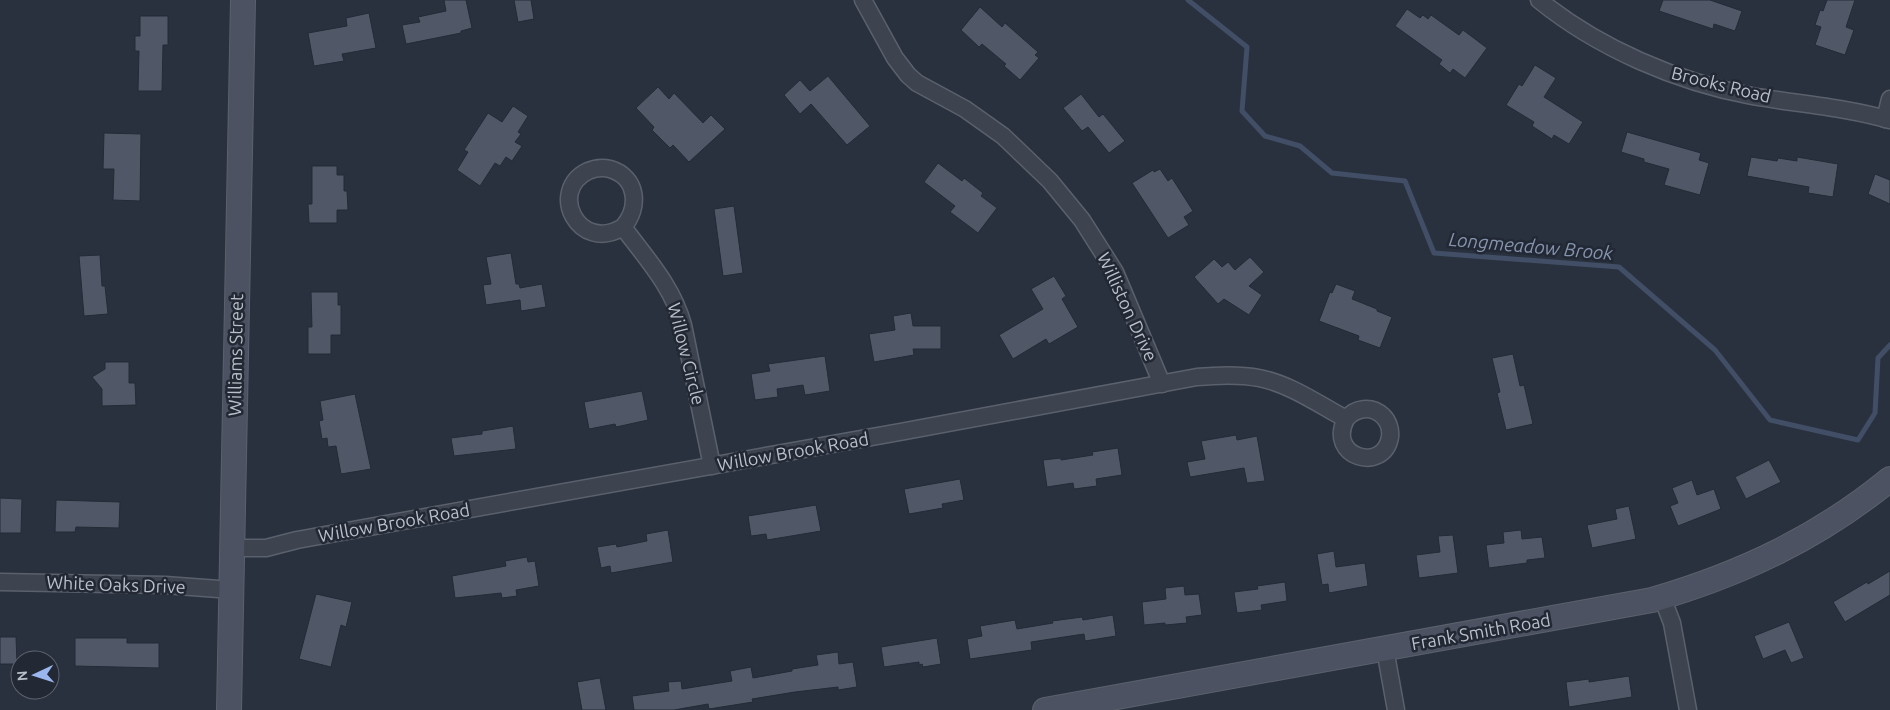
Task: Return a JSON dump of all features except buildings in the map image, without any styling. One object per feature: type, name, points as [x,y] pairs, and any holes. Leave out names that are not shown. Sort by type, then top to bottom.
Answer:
[{"type":"street","name":"Williams Street","points":[[229,710],[243,0]]},
{"type":"street","name":"Williston Drive","points":[[863,0],[894,58],[908,75],[916,83],[965,109],[1003,136],[1050,181],[1082,220],[1119,280],[1162,384]]},
{"type":"street","name":"Brooks Road","points":[[1539,0],[1560,16],[1600,40],[1680,77],[1752,96],[1825,106],[1888,119]]},
{"type":"street","points":[[1888,119],[1890,99]]},
{"type":"street","points":[[598,168],[607,168],[615,171],[628,181],[633,189],[635,205],[628,221],[623,227],[615,232],[598,234],[589,232],[575,221],[571,214],[569,196],[576,180],[583,174],[598,168]]},
{"type":"street","name":"Willow Circle","points":[[623,227],[669,290],[679,311],[712,466]]},
{"type":"street","name":"Willow Brook Road","points":[[233,548],[266,548],[297,540],[1215,376],[1259,378],[1293,390],[1346,419]]},
{"type":"street","name":"Frank Smith Road","points":[[1045,710],[1101,705],[1385,649],[1610,609],[1662,597],[1751,566],[1786,548],[1843,515],[1890,479]]},
{"type":"street","name":"White Oaks Drive","points":[[0,582],[165,585],[211,590],[232,590]]},
{"type":"street","points":[[1662,597],[1672,623],[1688,710]]},
{"type":"street","points":[[1385,649],[1396,710]]},
{"type":"waterway","name":"Longmeadow Brook","points":[[1188,0],[1247,47],[1242,111],[1265,136],[1300,146],[1332,173],[1405,181],[1434,253],[1619,267],[1715,350],[1770,420],[1858,440],[1875,413],[1878,358],[1890,345]]}]
